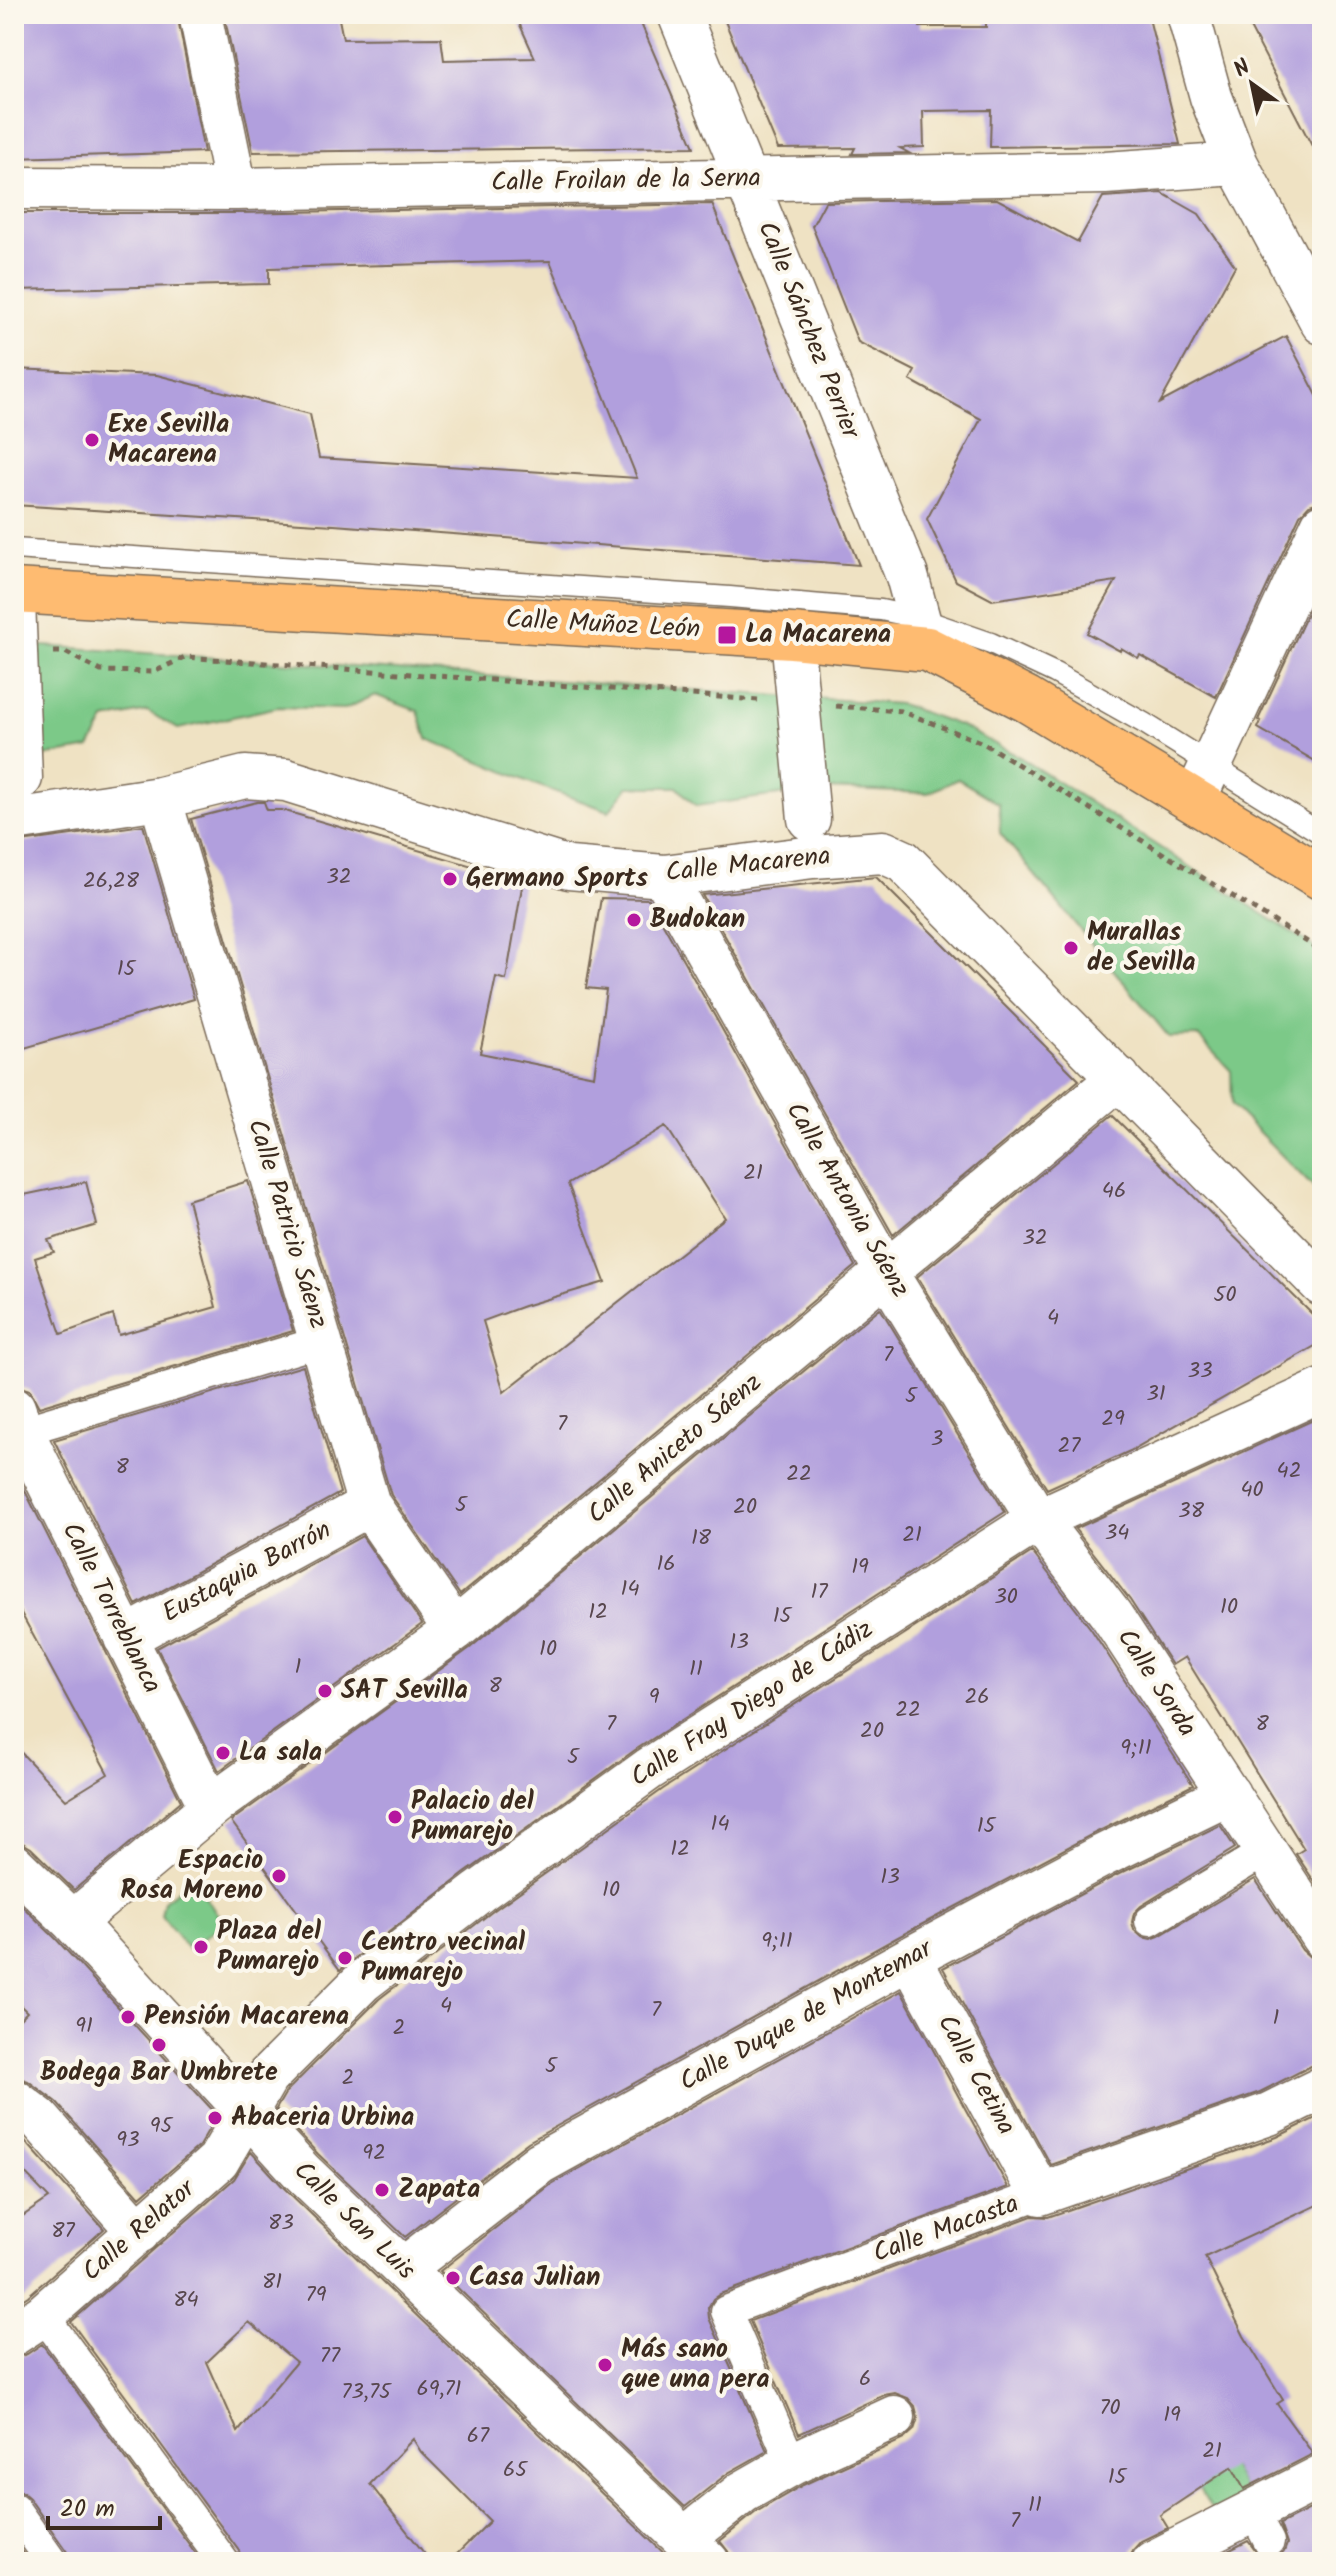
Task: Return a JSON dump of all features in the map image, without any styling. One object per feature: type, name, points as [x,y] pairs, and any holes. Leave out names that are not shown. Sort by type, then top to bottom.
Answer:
[{"type":"main road","name":"Calle Muñoz León","points":[[14,591],[792,636],[923,633],[1027,700],[1202,783],[1322,878]]},
{"type":"street","points":[[200,14],[236,189]]},
{"type":"street","name":"Calle Sánchez Perrier","points":[[679,14],[907,576],[923,633]]},
{"type":"street","points":[[1188,14],[1211,97],[1237,164],[1322,323]]},
{"type":"street","name":"Calle Froilan de la Serna","points":[[14,188],[236,189],[1105,173],[1237,164]]},
{"type":"street","points":[[1202,783],[1322,525]]},
{"type":"street","points":[[14,601],[21,804]]},
{"type":"street","points":[[792,636],[810,835]]},
{"type":"street","name":"Calle Macarena","points":[[21,804],[160,798],[245,777],[286,780],[569,868],[664,876],[810,835],[883,852],[903,861],[1322,1285]]},
{"type":"street","name":"Calle Patricio Sáenz","points":[[160,798],[369,1505],[455,1630]]},
{"type":"street","name":"Calle Antonia Sáenz","points":[[664,876],[886,1272],[1038,1520]]},
{"type":"street","name":"Calle Aniceto Sáenz","points":[[73,1922],[214,1804],[455,1630],[1119,1078]]},
{"type":"street","points":[[18,1420],[322,1341]]},
{"type":"street","name":"Calle Fray Diego de Cádiz","points":[[248,2112],[267,2077],[363,1981],[479,1892],[649,1769],[1038,1520],[1322,1390]]},
{"type":"street","name":"Calle Torreblanca","points":[[18,1420],[125,1638],[214,1804]]},
{"type":"street","name":"Eustaquia Barrón","points":[[125,1638],[369,1505]]},
{"type":"street","name":"Calle Sorda","points":[[1038,1520],[1111,1615],[1322,1937]]},
{"type":"street","name":"Calle Duque de Montemar","points":[[403,2269],[540,2163],[910,1958],[1102,1856],[1229,1794]]},
{"type":"street","points":[[1150,1921],[1266,1851]]},
{"type":"street","name":"Calle San Luis","points":[[14,1865],[73,1922],[301,2171],[696,2550]]},
{"type":"street","name":"Calle Cetina","points":[[910,1958],[1040,2194]]},
{"type":"street","name":"Calle Macasta","points":[[792,2464],[726,2311],[1040,2194],[1269,2114],[1322,2088]]},
{"type":"street","points":[[14,2100],[38,2118],[139,2232]]},
{"type":"street","name":"Calle Relator","points":[[29,2325],[218,2161],[248,2112]]},
{"type":"street","points":[[29,2325],[224,2562]]},
{"type":"street","points":[[696,2550],[743,2492],[792,2464],[894,2417]]},
{"type":"street","points":[[1153,2562],[1261,2526],[1322,2476]]},
{"type":"street","points":[[14,2508],[52,2562]]},
{"type":"lane","name":"Calle Muñoz León","points":[[14,549],[881,610],[923,633]]},
{"type":"lane","name":"Calle Muñoz León","points":[[1202,783],[1322,834]]},
{"type":"path","points":[[52,652],[65,652],[101,671],[154,672],[185,657],[771,701]]},
{"type":"path","points":[[827,706],[901,711],[983,743],[1322,951]]},
{"type":"green space","points":[[14,644],[900,704],[961,726],[1018,756],[1322,952],[1322,1196],[1232,1105],[1231,1071],[1198,1036],[1169,1037],[1000,833],[999,804],[958,779],[928,793],[824,789],[696,806],[677,787],[628,787],[609,811],[534,784],[427,739],[418,711],[375,695],[345,709],[278,707],[178,729],[147,711],[105,720],[90,748],[38,757]]},
{"type":"green space","points":[[192,1879],[224,1923],[188,1949],[161,1915],[164,1901]]},
{"type":"green space","points":[[1227,2459],[1249,2498],[1216,2517],[1192,2477]]},
{"type":"building","points":[[14,14],[177,14],[204,152],[14,158]]},
{"type":"building","points":[[224,14],[338,14],[343,39],[441,38],[444,60],[535,58],[515,14],[637,14],[694,147],[253,152]]},
{"type":"building","points":[[722,14],[920,14],[920,27],[986,27],[986,14],[1148,14],[1180,144],[990,147],[991,110],[923,111],[924,147],[900,148],[909,153],[852,154],[855,148],[778,149]]},
{"type":"building","points":[[1243,14],[1322,14],[1322,165]]},
{"type":"building","points":[[1162,193],[1199,214],[1235,266],[1160,403],[1286,336],[1322,405],[1322,501],[1309,505],[1300,515],[1216,697],[1140,655],[1138,658],[1121,648],[1120,651],[1087,633],[1116,581],[992,600],[956,581],[927,519],[981,419],[910,380],[915,371],[858,342],[812,226],[825,202],[997,199],[1078,242],[1103,197]]},
{"type":"building","points":[[712,204],[859,565],[334,525],[14,505],[14,369],[157,375],[310,414],[319,458],[637,478],[550,261],[269,268],[269,284],[14,290],[14,213],[236,213]]},
{"type":"building","points":[[1322,582],[1322,765],[1258,728],[1261,721],[1258,720]]},
{"type":"building","points":[[264,802],[267,810],[282,810],[523,881],[506,980],[496,977],[480,1053],[594,1076],[606,990],[586,988],[601,898],[649,899],[855,1266],[460,1595],[391,1495],[191,819]],"holes":[[[666,1126],[725,1218],[504,1392],[483,1321],[605,1282],[568,1184]]]},
{"type":"building","points":[[143,825],[194,999],[14,1051],[14,843]]},
{"type":"building","points":[[876,877],[1079,1080],[893,1235],[702,895]]},
{"type":"building","points":[[1112,1115],[1322,1324],[1322,1342],[1130,1451],[1047,1489],[917,1277]]},
{"type":"building","points":[[248,1181],[293,1331],[39,1407],[30,1390],[14,1385],[14,1197],[86,1182],[97,1225],[48,1240],[54,1252],[35,1258],[61,1334],[113,1315],[119,1335],[216,1307],[188,1200]]},
{"type":"building","points":[[880,1308],[1005,1512],[635,1750],[465,1873],[340,1970],[231,1821],[470,1648]]},
{"type":"building","points":[[303,1366],[340,1493],[136,1605],[54,1440]]},
{"type":"building","points":[[1322,1416],[1322,1893],[1296,1854],[1304,1849],[1185,1657],[1172,1665],[1130,1600],[1075,1529]]},
{"type":"building","points":[[14,1469],[181,1801],[74,1890],[31,1848],[14,1842],[14,1745],[66,1800],[108,1774],[14,1600]]},
{"type":"building","points":[[362,1536],[422,1624],[219,1771],[157,1648]]},
{"type":"building","points":[[1032,1552],[1091,1629],[1193,1785],[898,1937],[528,2142],[405,2237],[276,2109],[286,2092],[379,1999],[493,1911],[663,1789]]},
{"type":"building","points":[[1220,1825],[1235,1848],[1141,1906],[1134,1913],[1134,1930],[1142,1937],[1151,1939],[1159,1936],[1255,1879],[1302,1950],[1311,1958],[1322,1961],[1322,2064],[1311,2066],[1260,2092],[1051,2165],[943,1968],[1113,1877]]},
{"type":"building","points":[[14,1898],[56,1939],[217,2115],[199,2146],[140,2197],[56,2102],[28,2081],[14,2076],[14,2025],[27,2012],[14,1999]]},
{"type":"building","points":[[901,1991],[1008,2187],[713,2299],[708,2308],[709,2318],[767,2451],[728,2473],[685,2507],[440,2271],[553,2183]]},
{"type":"building","points":[[1322,2115],[1322,2203],[1205,2257],[1244,2336],[1283,2400],[1277,2404],[1313,2454],[1244,2489],[1232,2467],[1160,2515],[1168,2528],[1141,2541],[1133,2550],[1129,2562],[731,2562],[731,2555],[720,2541],[756,2512],[803,2485],[904,2439],[914,2430],[918,2418],[915,2406],[908,2398],[895,2393],[884,2395],[799,2434],[750,2321],[1032,2216],[1048,2217],[1277,2137]]},
{"type":"building","points":[[17,2132],[104,2229],[14,2305],[14,2222],[49,2198],[14,2162],[14,2135]]},
{"type":"building","points":[[251,2152],[284,2188],[673,2562],[449,2562],[490,2521],[421,2452],[413,2439],[370,2484],[431,2562],[242,2562],[239,2551],[71,2322],[234,2179]],"holes":[[[249,2322],[296,2362],[238,2432],[207,2362]]]},
{"type":"building","points":[[42,2344],[202,2562],[70,2562],[67,2552],[29,2498],[14,2490],[14,2358]]},
{"type":"building","points":[[1322,2503],[1322,2562],[1206,2562],[1248,2541],[1260,2557],[1269,2560],[1277,2558],[1287,2544],[1280,2524]]},
{"type":"building","points":[[14,2539],[30,2562],[14,2562]]},
{"type":"place","name":"Exe Sevilla Macarena","points":[[92,440]]},
{"type":"place","name":"La Macarena","points":[[727,635]]},
{"type":"place","name":"Germano Sports","points":[[450,879]]},
{"type":"place","name":"Budokan","points":[[634,920]]},
{"type":"place","name":"Murallas de Sevilla","points":[[1071,948]]},
{"type":"place","name":"SAT Sevilla","points":[[325,1691]]},
{"type":"place","name":"La sala","points":[[223,1753]]},
{"type":"place","name":"Palacio del Pumarejo","points":[[395,1817]]},
{"type":"place","name":"Espacio Rosa Moreno","points":[[279,1876]]},
{"type":"place","name":"Plaza del Pumarejo","points":[[201,1947]]},
{"type":"place","name":"Centro vecinal Pumarejo","points":[[345,1958]]},
{"type":"place","name":"Pensión Macarena","points":[[128,2017]]},
{"type":"place","name":"Bodega Bar Umbrete","points":[[159,2045]]},
{"type":"place","name":"Abaceria Urbina","points":[[215,2118]]},
{"type":"place","name":"Zapata","points":[[382,2190]]},
{"type":"place","name":"Casa Julian","points":[[453,2278]]},
{"type":"place","name":"Más sano que una pera","points":[[605,2365]]}]
